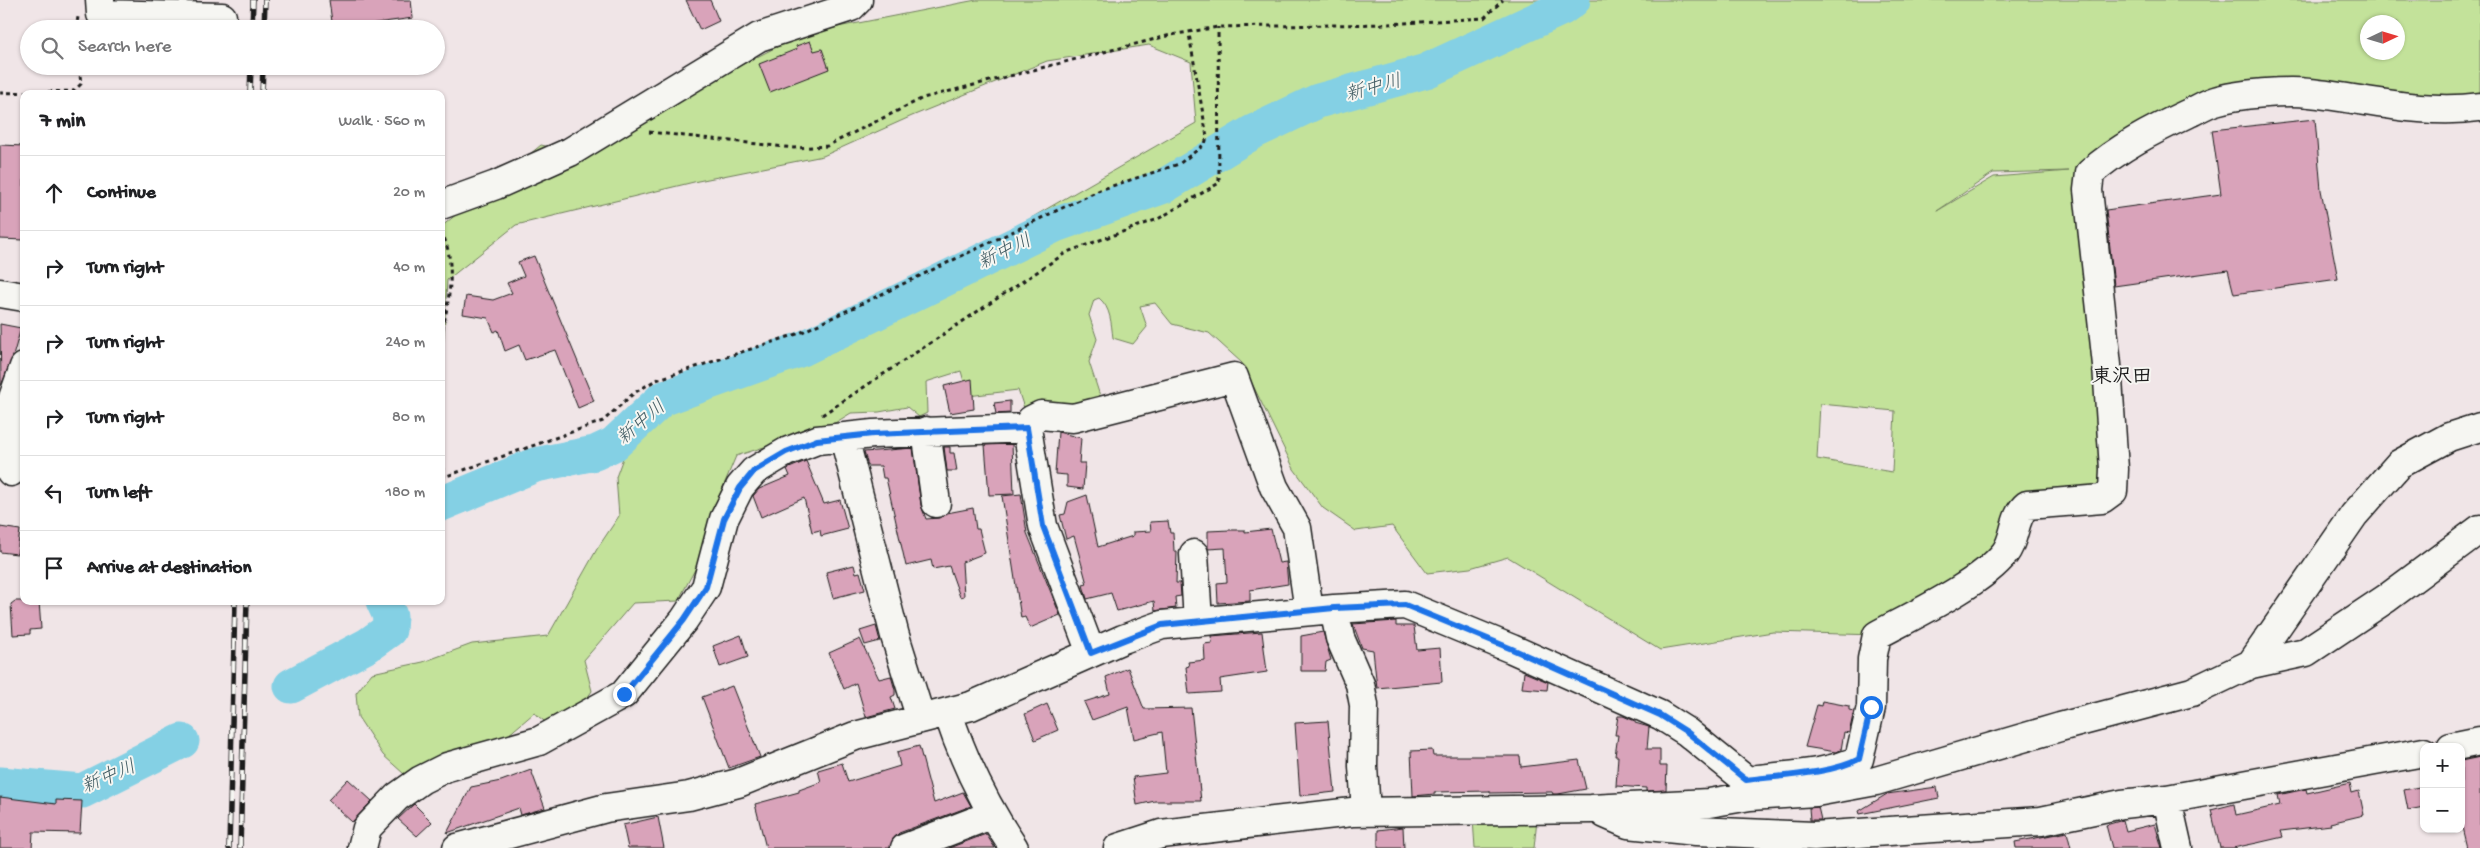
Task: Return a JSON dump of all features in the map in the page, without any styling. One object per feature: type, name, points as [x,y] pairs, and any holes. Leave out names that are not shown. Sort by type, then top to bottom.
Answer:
[{"type":"street","points":[[100,0],[101,14],[222,17]]},
{"type":"street","points":[[445,204],[496,185],[570,152],[759,38],[852,7],[858,0]]},
{"type":"street","points":[[1118,848],[1161,834],[1366,812],[1591,809],[1709,803],[1748,788],[1850,764],[1859,759],[1871,707],[1872,659],[1877,635],[1935,604],[1994,565],[2006,551],[2020,514],[2027,505],[2102,499],[2113,491],[2114,468],[2107,365],[2088,190],[2090,173],[2115,153],[2163,126],[2215,101],[2256,95],[2307,92],[2410,108],[2462,110],[2480,107]]},
{"type":"street","points":[[0,293],[20,296]]},
{"type":"street","points":[[1091,653],[1043,526],[1027,428],[1030,420],[1041,415],[1073,418],[1234,377],[1274,487],[1297,528],[1322,610],[1340,638],[1360,684],[1364,705],[1363,766],[1366,812]]},
{"type":"street","points":[[11,472],[9,409],[20,378]]},
{"type":"street","points":[[2250,664],[2354,515],[2399,464],[2449,437],[2480,427]]},
{"type":"street","points":[[362,848],[368,828],[397,797],[421,780],[447,767],[538,741],[624,694],[684,620],[706,587],[724,519],[740,488],[754,471],[786,452],[817,440],[926,431],[1027,428]]},
{"type":"street","points":[[926,431],[936,503]]},
{"type":"street","points":[[844,437],[895,636],[921,719]]},
{"type":"street","points":[[457,848],[500,842],[606,808],[689,796],[738,783],[836,743],[921,719],[948,714],[971,706],[1091,653],[1162,625],[1322,610],[1405,605],[1512,649],[1660,715],[1687,732],[1748,788],[1816,792],[1876,781],[2060,727],[2192,692],[2250,664],[2306,652],[2387,598],[2480,529]]},
{"type":"street","points":[[1194,554],[1198,622]]},
{"type":"street","points":[[948,714],[960,752],[991,815],[1014,848]]},
{"type":"street","points":[[2465,744],[2480,741]]},
{"type":"street","points":[[1591,809],[1628,824],[1698,839],[1814,836],[2041,821],[2122,804],[2167,799],[2420,753]]},
{"type":"street","points":[[2167,799],[2178,848]]},
{"type":"street","points":[[905,848],[991,815]]},
{"type":"path","points":[[612,128],[794,148],[827,146],[923,98],[1171,35],[1189,34],[1218,27],[1389,24],[1484,18],[1503,0]]},
{"type":"path","points":[[815,420],[1067,252],[1158,219],[1219,183],[1218,27]]},
{"type":"path","points":[[445,477],[603,421],[634,393],[656,380],[800,333],[1100,190],[1179,164],[1205,144],[1207,136],[1189,34]]},
{"type":"path","points":[[75,90],[81,84],[80,75]]},
{"type":"path","points":[[0,94],[20,93]]},
{"type":"path","points":[[445,238],[447,242],[451,288],[445,318]]},
{"type":"green space","points":[[976,0],[2480,0],[2480,108],[2266,81],[2083,170],[2113,491],[2030,511],[2006,551],[1877,635],[1773,632],[1660,650],[1508,557],[1470,568],[1427,573],[1392,526],[1356,531],[1323,508],[1294,469],[1242,363],[1209,333],[1172,324],[1155,303],[1140,306],[1147,327],[1133,344],[1113,338],[1108,311],[1099,298],[1094,300],[1089,315],[1097,339],[1089,362],[1101,399],[1094,416],[1025,411],[1018,390],[968,396],[961,371],[926,382],[927,413],[919,417],[907,407],[879,412],[851,413],[830,426],[736,456],[708,523],[699,562],[678,601],[633,603],[584,660],[592,691],[579,710],[548,724],[534,713],[494,747],[444,758],[404,774],[383,755],[358,717],[356,693],[372,673],[423,662],[472,644],[548,636],[597,549],[619,516],[616,477],[634,428],[655,397],[707,369],[911,287],[1196,123],[1191,62],[1149,45],[1047,61],[912,116],[823,156],[698,181],[516,225],[447,280],[445,316],[445,224],[541,145],[571,152],[802,34]],"holes":[[[2069,171],[1994,177],[1937,211],[1993,173]],[[1820,404],[1895,411],[1892,472],[1817,459]]]},
{"type":"green space","points":[[1473,819],[1537,819],[1534,848],[1475,848]]},
{"type":"building","points":[[329,0],[411,0],[413,18],[398,20],[332,20]]},
{"type":"building","points":[[686,0],[710,0],[719,21],[700,30]]},
{"type":"building","points":[[810,41],[814,51],[822,49],[829,69],[770,92],[759,64],[797,49],[796,46]]},
{"type":"building","points":[[2315,119],[2321,190],[2338,279],[2234,294],[2228,270],[2114,286],[2106,210],[2221,194],[2212,130]]},
{"type":"building","points":[[0,145],[20,146],[20,240],[0,239]]},
{"type":"building","points":[[534,256],[594,401],[578,408],[555,350],[525,360],[519,345],[505,351],[498,330],[494,332],[488,318],[463,314],[466,296],[493,300],[512,293],[507,283],[524,276],[518,262]]},
{"type":"building","points":[[0,324],[20,328],[13,356],[1,386]]},
{"type":"building","points":[[972,379],[974,409],[950,413],[944,386]]},
{"type":"building","points":[[1010,401],[1010,413],[996,414],[994,403]]},
{"type":"building","points":[[1058,432],[1081,438],[1079,463],[1085,463],[1083,489],[1067,487],[1067,475],[1055,474]]},
{"type":"building","points":[[1012,444],[1014,494],[989,495],[985,445]]},
{"type":"building","points":[[944,447],[950,447],[950,453],[954,453],[957,471],[947,471]]},
{"type":"building","points":[[913,448],[921,505],[926,519],[939,518],[947,513],[973,508],[976,529],[979,529],[985,553],[962,562],[964,596],[960,597],[949,566],[933,569],[931,560],[906,566],[886,478],[883,478],[881,466],[868,466],[864,452]]},
{"type":"building","points":[[806,461],[824,504],[840,500],[848,529],[821,536],[820,530],[812,532],[804,498],[761,517],[753,496],[759,489],[790,476],[787,469]]},
{"type":"building","points":[[1021,494],[1027,533],[1060,615],[1030,628],[1025,617],[1021,618],[1002,496]]},
{"type":"building","points":[[1087,495],[1098,547],[1133,536],[1133,532],[1151,531],[1150,522],[1168,521],[1170,533],[1173,533],[1174,551],[1177,551],[1176,583],[1180,583],[1181,596],[1175,597],[1176,608],[1155,611],[1154,601],[1117,611],[1111,593],[1087,599],[1083,585],[1087,584],[1074,536],[1066,539],[1060,515],[1065,514],[1068,502]]},
{"type":"building","points":[[0,527],[20,530],[17,554],[0,552]]},
{"type":"building","points":[[1271,529],[1279,563],[1286,562],[1288,584],[1250,590],[1250,601],[1218,603],[1217,583],[1227,582],[1225,548],[1208,549],[1208,531],[1245,530],[1245,532]]},
{"type":"building","points":[[854,565],[856,573],[860,572],[865,590],[833,598],[826,572]]},
{"type":"building","points":[[15,601],[20,601],[20,605],[39,605],[41,629],[30,630],[30,634],[13,635],[11,604]]},
{"type":"building","points":[[1396,621],[1396,626],[1414,626],[1417,650],[1440,648],[1442,682],[1377,688],[1373,650],[1362,648],[1353,624]]},
{"type":"building","points":[[876,626],[880,641],[865,645],[860,631]]},
{"type":"building","points":[[1262,632],[1267,672],[1220,679],[1221,692],[1189,694],[1186,667],[1189,666],[1188,662],[1205,660],[1204,644],[1212,643],[1211,636]]},
{"type":"building","points":[[1323,632],[1331,660],[1326,662],[1325,671],[1301,671],[1301,636]]},
{"type":"building","points":[[741,635],[748,657],[720,667],[713,646]]},
{"type":"building","points":[[860,639],[879,679],[891,676],[895,695],[891,697],[895,709],[866,717],[856,683],[844,689],[829,653]]},
{"type":"building","points":[[1128,668],[1144,709],[1191,708],[1201,801],[1155,801],[1137,805],[1133,777],[1166,773],[1162,732],[1134,739],[1128,707],[1092,720],[1084,702],[1110,694],[1106,677]]},
{"type":"building","points":[[1524,672],[1548,682],[1547,690],[1522,688]]},
{"type":"building","points":[[732,686],[760,757],[729,768],[702,697]]},
{"type":"building","points":[[1822,701],[1849,706],[1849,710],[1854,711],[1849,733],[1844,732],[1841,750],[1836,752],[1805,747],[1817,705],[1821,706]]},
{"type":"building","points":[[1047,704],[1058,730],[1035,740],[1025,714]]},
{"type":"building","points":[[1618,716],[1623,716],[1635,721],[1635,723],[1649,727],[1647,749],[1660,749],[1660,766],[1667,766],[1666,790],[1646,791],[1646,788],[1616,786],[1618,756],[1615,756],[1618,735],[1615,735]]},
{"type":"building","points":[[1328,721],[1335,792],[1300,796],[1295,723]]},
{"type":"building","points":[[919,746],[934,803],[963,792],[971,806],[899,833],[893,839],[890,848],[766,848],[755,804],[799,792],[799,790],[821,782],[818,770],[842,763],[848,782],[900,766],[897,752]]},
{"type":"building","points":[[1432,750],[1433,756],[1520,756],[1521,767],[1579,760],[1586,789],[1558,794],[1553,794],[1552,792],[1490,793],[1490,791],[1435,792],[1435,794],[1413,796],[1411,751]]},
{"type":"building","points":[[2480,757],[2480,848],[2467,848],[2463,833],[2465,833],[2465,760]]},
{"type":"building","points":[[531,770],[545,808],[521,815],[519,808],[447,833],[471,787],[501,781]]},
{"type":"building","points":[[348,779],[372,801],[352,822],[328,800]]},
{"type":"building","points":[[2350,783],[2352,793],[2359,791],[2364,815],[2330,823],[2331,825],[2281,831],[2283,837],[2257,843],[2233,848],[2220,848],[2211,810],[2234,804],[2236,815],[2280,805],[2278,795],[2306,789],[2307,793]]},
{"type":"building","points":[[1937,787],[1939,798],[1860,814],[1859,811],[1887,794]]},
{"type":"building","points":[[2420,787],[2420,808],[2408,810],[2404,790]]},
{"type":"building","points":[[0,797],[56,804],[56,800],[82,801],[80,833],[33,832],[32,848],[0,848]]},
{"type":"building","points":[[414,804],[432,822],[417,836],[398,819]]},
{"type":"building","points":[[1818,807],[1821,820],[1810,820],[1809,808]]},
{"type":"building","points":[[658,817],[664,848],[628,848],[623,825]]},
{"type":"building","points":[[2123,820],[2126,831],[2155,824],[2162,848],[2112,848],[2106,825]]},
{"type":"building","points":[[1403,827],[1404,848],[1378,848],[1378,830]]},
{"type":"building","points":[[2067,832],[2071,848],[2016,848],[2015,842]]},
{"type":"building","points":[[986,834],[995,848],[949,848]]},
{"type":"waterway","name":"新中川","points":[[445,502],[535,465],[595,453],[614,444],[662,399],[802,349],[1055,225],[1164,186],[1253,132],[1318,101],[1426,71],[1562,8],[1573,0]]},
{"type":"waterway","name":"新中川","points":[[291,686],[368,645],[389,630],[390,616],[385,605]]},
{"type":"waterway","name":"新中川","points":[[0,784],[82,791],[182,741]]},
{"type":"railway","points":[[252,20],[253,0]]},
{"type":"railway","points":[[264,20],[265,0]]},
{"type":"railway","points":[[250,90],[251,75]]},
{"type":"railway","points":[[262,90],[263,75]]},
{"type":"railway","points":[[229,848],[235,605]]},
{"type":"railway","points":[[240,848],[247,605]]},
{"type":"district","name":"東沢田","points":[[2122,375]]},
{"type":"route","points":[[624,694],[684,620],[706,587],[724,519],[740,488],[754,471],[786,452],[817,440],[873,434],[1027,428],[1043,526],[1091,653],[1162,625],[1334,608],[1405,605],[1512,649],[1660,715],[1687,732],[1746,780],[1833,768],[1850,764],[1859,759],[1871,707]]}]
